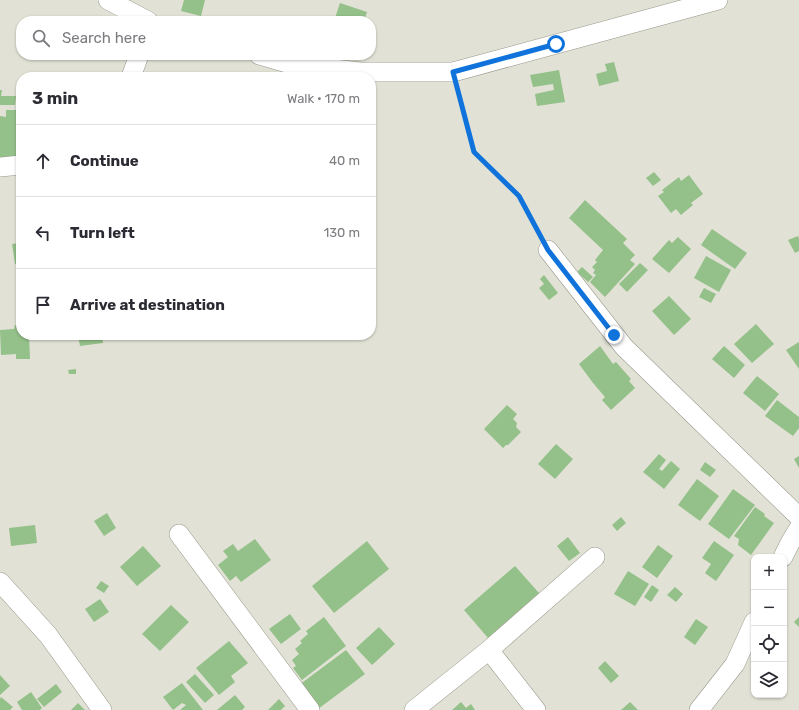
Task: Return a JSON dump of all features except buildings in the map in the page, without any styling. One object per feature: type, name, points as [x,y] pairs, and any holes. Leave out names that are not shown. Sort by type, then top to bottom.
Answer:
[{"type":"street","points":[[108,0],[138,16]]},
{"type":"street","points":[[276,60],[290,64],[360,72],[453,72],[718,0]]},
{"type":"street","points":[[133,72],[137,60]]},
{"type":"street","points":[[0,167],[16,166]]},
{"type":"street","points":[[548,250],[624,347],[799,517]]},
{"type":"street","points":[[784,554],[799,528]]},
{"type":"street","points":[[179,534],[310,710]]},
{"type":"street","points":[[414,710],[488,650],[595,557]]},
{"type":"street","points":[[0,582],[48,635],[102,710]]},
{"type":"street","points":[[699,710],[735,664],[752,626]]},
{"type":"street","points":[[488,650],[536,710]]},
{"type":"path","points":[[453,72],[474,152],[519,196],[548,250]]},
{"type":"route","points":[[556,44],[453,72],[474,152],[519,196],[548,250],[614,335]]}]
